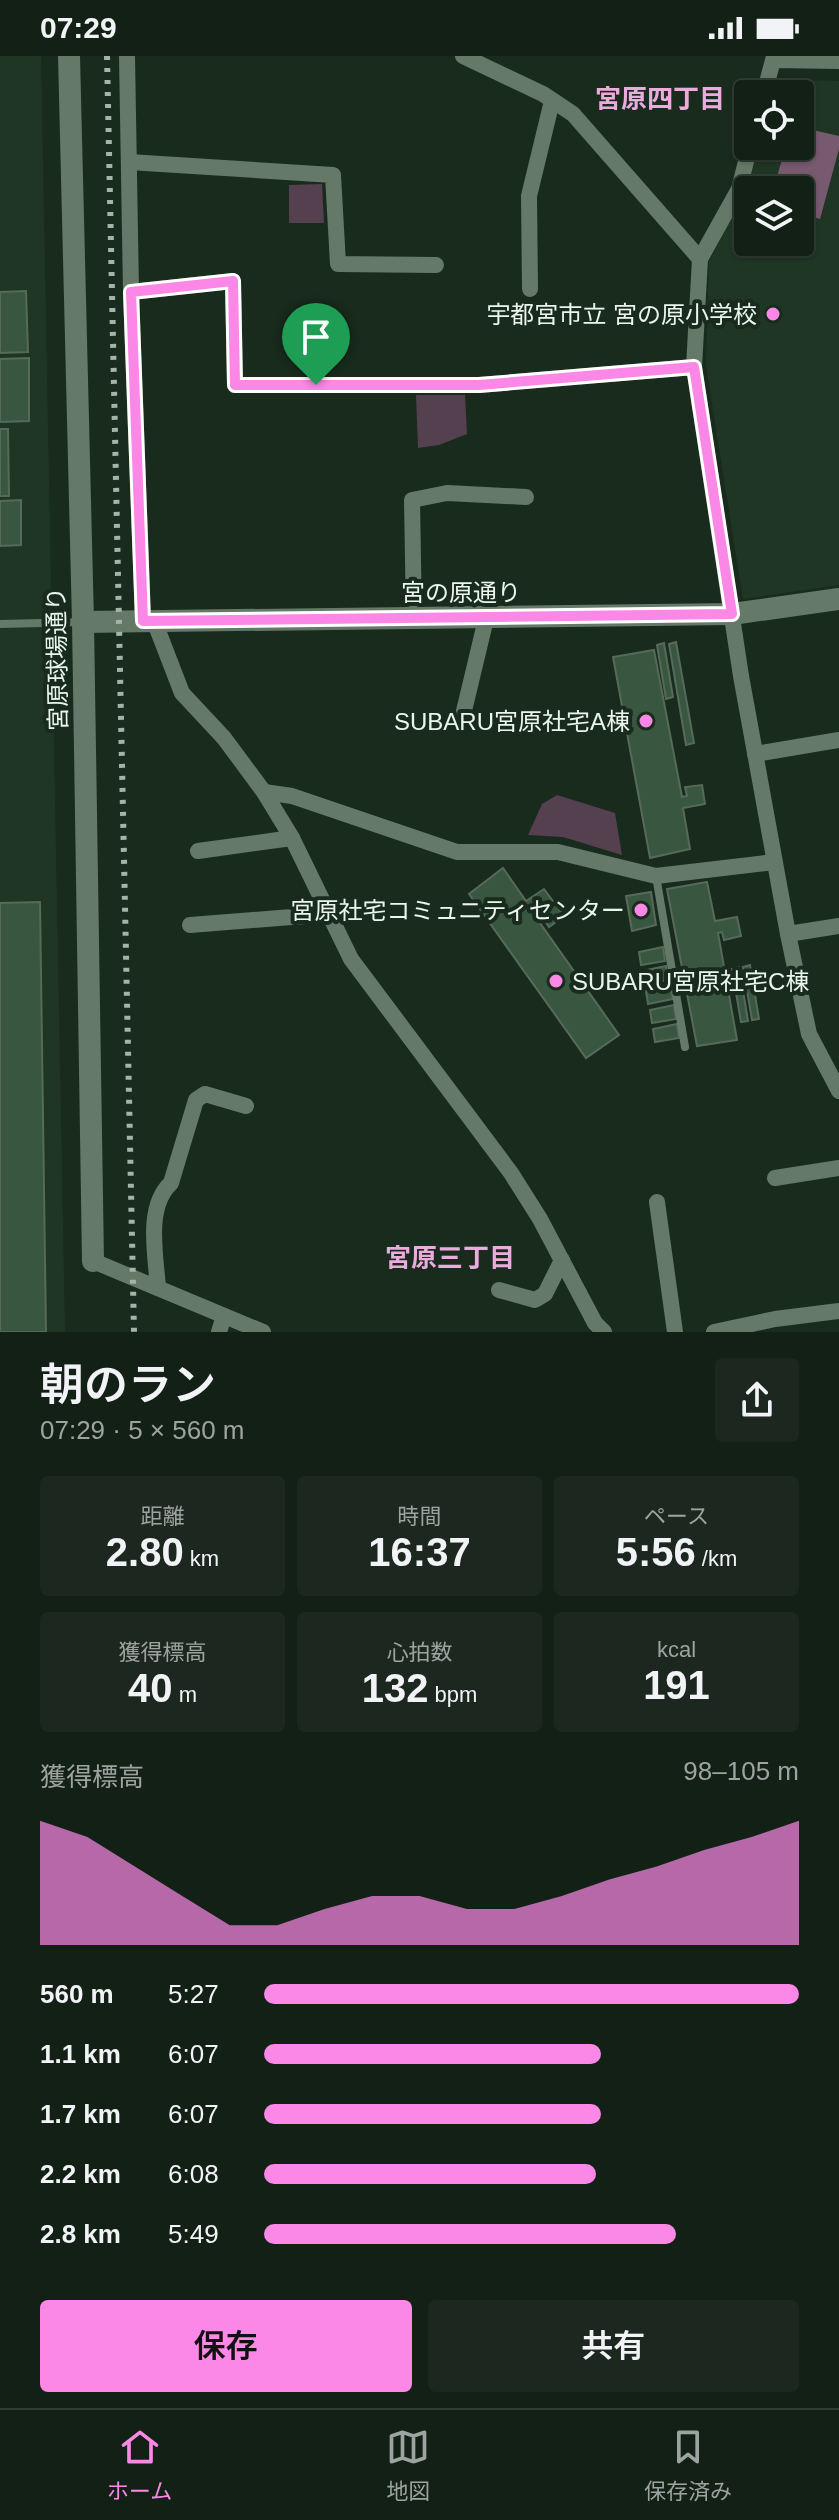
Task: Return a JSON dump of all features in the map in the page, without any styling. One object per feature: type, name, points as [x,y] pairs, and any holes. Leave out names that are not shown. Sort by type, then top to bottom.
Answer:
[{"type":"street","name":"宮原球場通り","points":[[69,56],[83,622],[93,1261]]},
{"type":"street","points":[[127,56],[131,292],[149,622],[182,693],[224,738],[264,792],[292,838],[351,959],[511,1173],[595,1323],[604,1332]]},
{"type":"street","points":[[463,56],[573,114],[700,259]]},
{"type":"street","points":[[502,75],[503,56]]},
{"type":"street","points":[[768,80],[773,60],[817,58],[839,61]]},
{"type":"street","points":[[530,289],[529,196],[552,101]]},
{"type":"street","points":[[746,160],[739,189],[700,259],[694,367],[755,754],[788,934],[809,1034],[839,1091]]},
{"type":"street","points":[[129,162],[333,175],[338,264],[436,265]]},
{"type":"street","points":[[131,292],[233,281],[235,385],[479,385],[694,367]]},
{"type":"street","points":[[414,619],[412,500],[447,493],[526,497]]},
{"type":"street","name":"宮の原通り","points":[[83,622],[732,614],[839,599]]},
{"type":"street","points":[[463,715],[486,619]]},
{"type":"street","points":[[755,754],[839,740]]},
{"type":"street","points":[[264,792],[292,796],[457,852],[558,852],[656,876],[774,862]]},
{"type":"street","points":[[198,851],[292,838]]},
{"type":"street","points":[[190,925],[330,914]]},
{"type":"street","points":[[788,934],[839,926]]},
{"type":"street","points":[[158,1288],[155,1222],[161,1193],[171,1183],[196,1100],[205,1094],[246,1106]]},
{"type":"street","points":[[775,1178],[839,1168]]},
{"type":"street","points":[[657,1202],[675,1332]]},
{"type":"street","points":[[499,1290],[535,1300],[545,1294],[562,1260]]},
{"type":"street","points":[[93,1261],[158,1288],[222,1324],[263,1332]]},
{"type":"street","points":[[714,1332],[776,1326],[839,1311]]},
{"type":"lane","points":[[0,624],[83,622]]},
{"type":"lane","points":[[656,876],[685,1047]]},
{"type":"shaded area","points":[[0,56],[41,56],[65,1332],[0,1332]]},
{"type":"shaded area","name":"宇都宮市立 宮の原小学校","points":[[814,80],[839,81],[839,585],[743,599],[706,366],[709,261],[734,215],[734,256],[814,256],[814,176],[751,176],[755,160],[814,160]]},
{"type":"shaded area","points":[[814,130],[839,136],[839,149],[820,219],[814,217],[814,176],[777,176],[782,160],[814,160]]},
{"type":"shaded area","points":[[322,184],[324,223],[289,223],[289,185]]},
{"type":"shaded area","points":[[416,395],[465,395],[467,434],[439,445],[418,448]]},
{"type":"shaded area","points":[[557,795],[615,813],[622,855],[563,837],[528,835],[542,804]]},
{"type":"building","points":[[26,291],[28,352],[0,353],[0,292]]},
{"type":"building","points":[[29,358],[29,421],[0,422],[0,359]]},
{"type":"building","points":[[0,429],[8,429],[9,496],[0,496]]},
{"type":"building","points":[[21,500],[21,545],[0,546],[0,501]]},
{"type":"building","points":[[676,642],[694,743],[686,745],[669,644]]},
{"type":"building","points":[[664,643],[673,697],[666,699],[657,645]]},
{"type":"building","name":"SUBARU宮原社宅A棟","points":[[654,650],[682,797],[687,796],[685,787],[702,785],[705,804],[683,808],[690,849],[650,858],[613,657]]},
{"type":"building","name":"SUBARU宮原社宅C棟","points":[[503,868],[526,901],[544,889],[564,916],[549,927],[538,910],[533,913],[619,1035],[586,1058],[469,894]]},
{"type":"building","points":[[707,882],[715,921],[737,917],[741,936],[724,940],[722,932],[718,933],[737,1040],[697,1046],[667,889]]},
{"type":"building","name":"宮原社宅コミュニティセンター","points":[[651,892],[656,925],[632,931],[626,896]]},
{"type":"building","points":[[40,902],[46,1332],[0,1332],[0,903]]},
{"type":"building","points":[[663,947],[665,961],[641,965],[639,952]]},
{"type":"building","points":[[750,965],[759,1019],[752,1020],[743,967]]},
{"type":"building","points":[[666,966],[668,980],[644,984],[642,971]]},
{"type":"building","points":[[739,967],[748,1021],[741,1022],[732,969]]},
{"type":"building","points":[[670,986],[673,999],[648,1004],[646,991]]},
{"type":"building","points":[[674,1005],[676,1019],[652,1023],[650,1010]]},
{"type":"building","points":[[677,1024],[679,1038],[655,1042],[653,1029]]},
{"type":"railway","points":[[107,56],[134,1332]]},
{"type":"place","name":"宇都宮市立 宮の原小学校","points":[[773,314]]},
{"type":"place","name":"SUBARU宮原社宅A棟","points":[[646,721]]},
{"type":"place","name":"宮原社宅コミュニティセンター","points":[[641,910]]},
{"type":"place","name":"SUBARU宮原社宅C棟","points":[[556,981]]},
{"type":"district","name":"宮原四丁目","points":[[660,99]]},
{"type":"district","name":"宮原三丁目","points":[[450,1258]]},
{"type":"route","points":[[233,281],[235,385],[316,385],[479,385],[694,367],[732,614],[143,621],[131,292],[233,281]]}]
